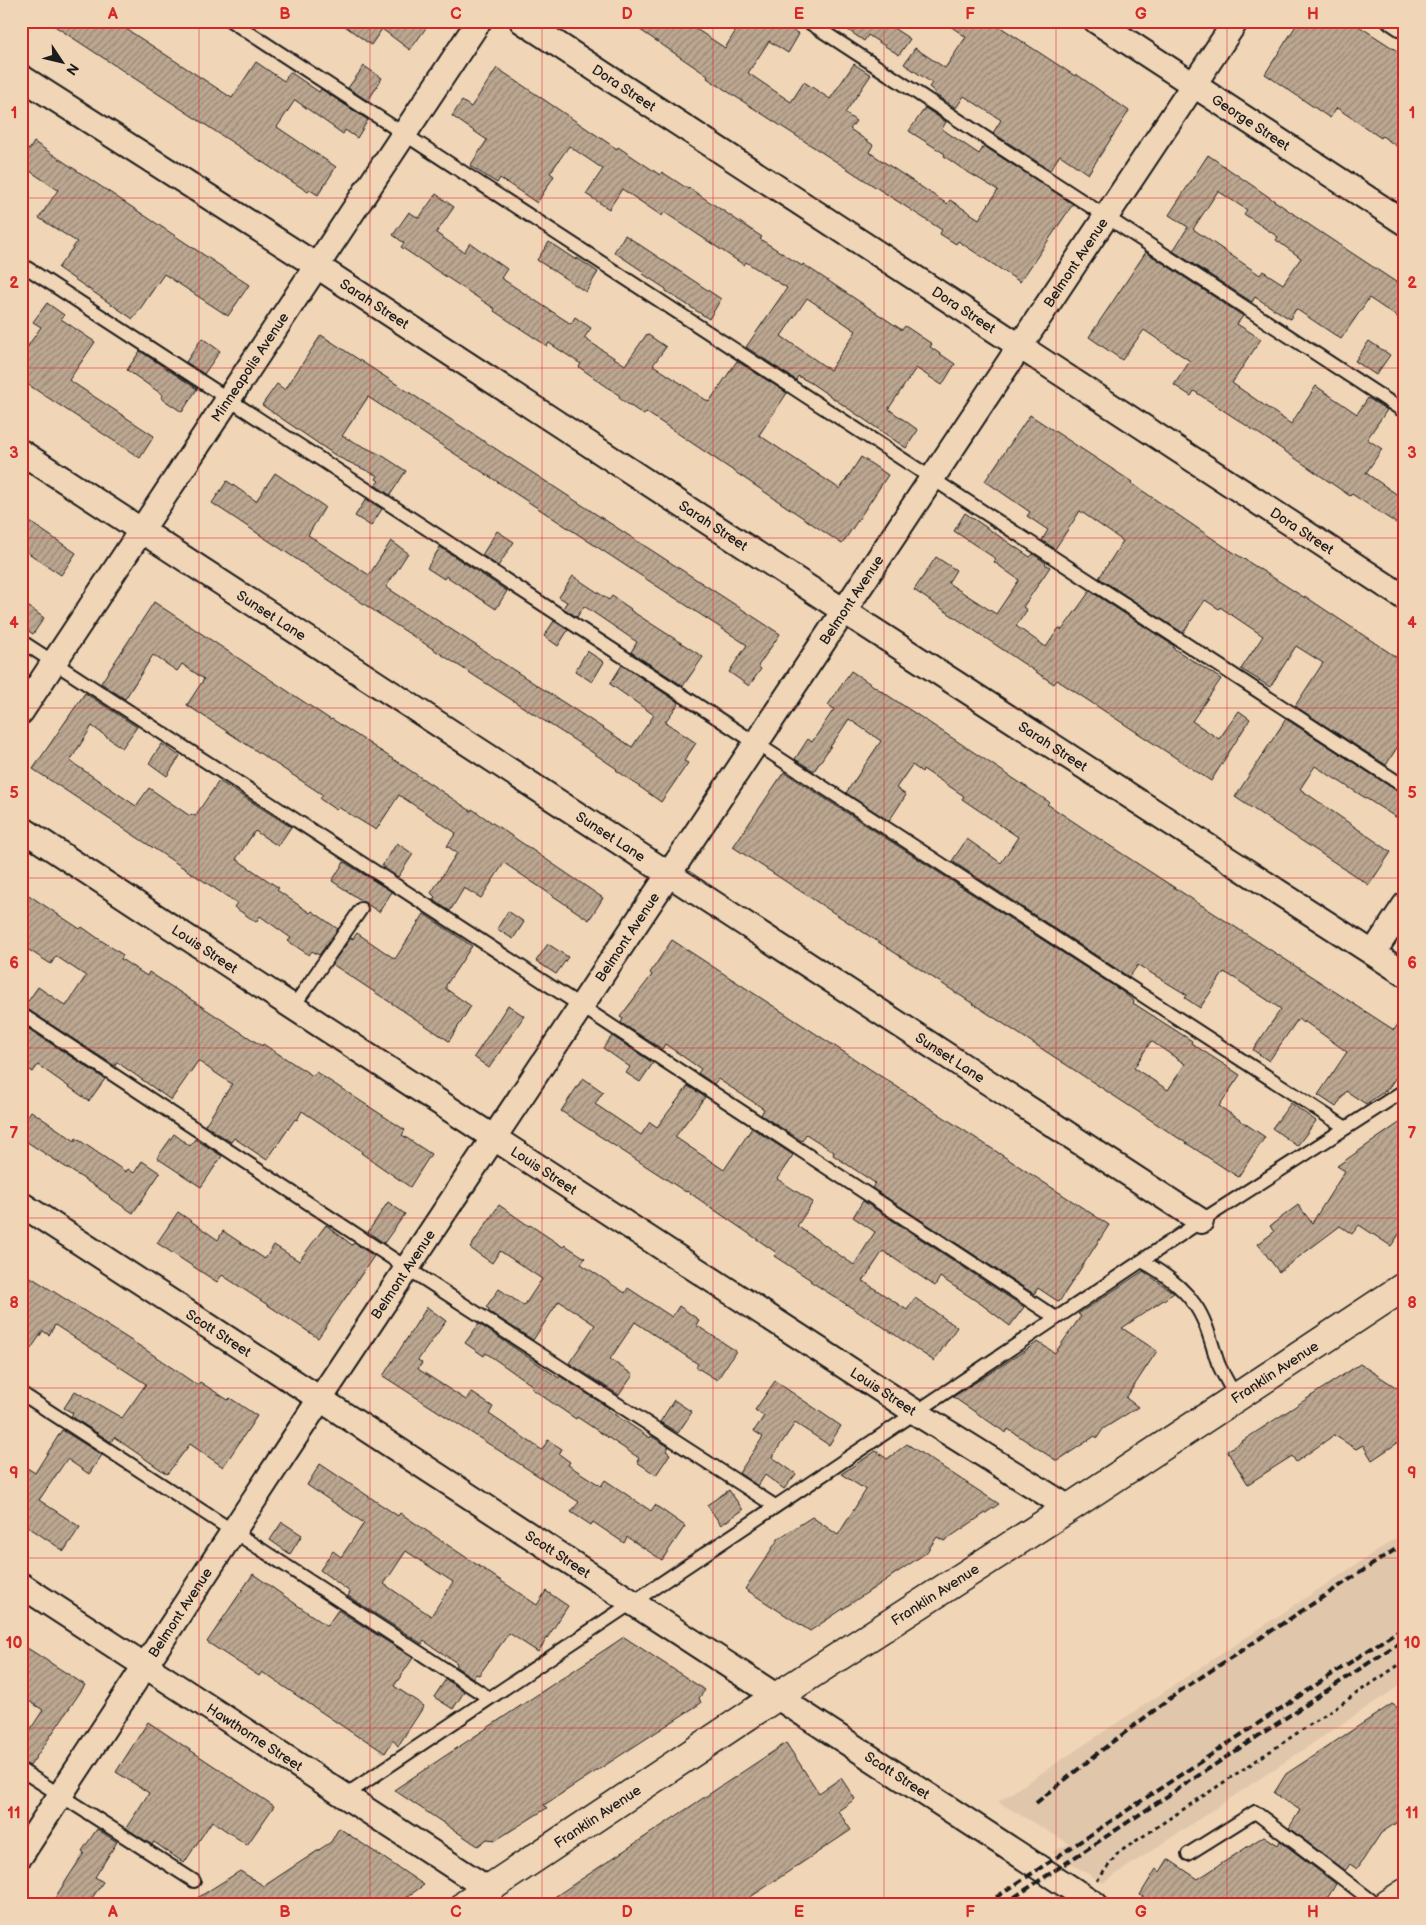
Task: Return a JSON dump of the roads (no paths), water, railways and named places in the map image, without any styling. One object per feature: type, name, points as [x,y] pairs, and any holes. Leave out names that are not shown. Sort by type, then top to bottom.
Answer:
[{"type":"main road","name":"Franklin Avenue","points":[[477,1897],[776,1697],[1069,1508],[1405,1286]]},
{"type":"main road","points":[[1388,1904],[1405,1893]]},
{"type":"street","name":"Minneapolis Avenue","points":[[21,712],[479,21]]},
{"type":"street","name":"Dora Street","points":[[522,21],[1405,598]]},
{"type":"street","name":"George Street","points":[[1096,21],[1405,223]]},
{"type":"street","name":"Belmont Avenue","points":[[21,1855],[320,1399],[1236,21]]},
{"type":"street","name":"Sarah Street","points":[[21,77],[316,266],[1405,974]]},
{"type":"street","name":"Sunset Lane","points":[[21,452],[1201,1221]]},
{"type":"street","name":"Louis Street","points":[[21,828],[915,1412],[1069,1508]]},
{"type":"street","points":[[1373,954],[1405,905]]},
{"type":"street","name":"Scott Street","points":[[21,1204],[1089,1900]]},
{"type":"street","name":"Hawthorne Street","points":[[21,1585],[344,1796],[477,1897]]},
{"type":"lane","points":[[231,21],[1405,788]]},
{"type":"lane","points":[[807,21],[1405,412]]},
{"type":"lane","points":[[1387,21],[1405,33]]},
{"type":"lane","points":[[21,264],[1346,1128]]},
{"type":"lane","points":[[21,641],[1056,1318]]},
{"type":"lane","points":[[293,1007],[361,909]]},
{"type":"lane","points":[[21,1014],[407,1268],[775,1506]]},
{"type":"lane","points":[[344,1796],[1201,1221],[1405,1090]]},
{"type":"lane","points":[[1142,1261],[1160,1271],[1180,1287],[1195,1305],[1203,1319],[1219,1364],[1236,1397]]},
{"type":"lane","points":[[21,1393],[489,1698]]},
{"type":"lane","points":[[21,1770],[194,1882]]},
{"type":"lane","points":[[1188,1854],[1255,1812],[1376,1904]]},
{"type":"railway","points":[[1036,1803],[1180,1691],[1405,1543]]},
{"type":"railway","points":[[986,1904],[1405,1626]]},
{"type":"railway","points":[[1004,1904],[1405,1639]]}]
